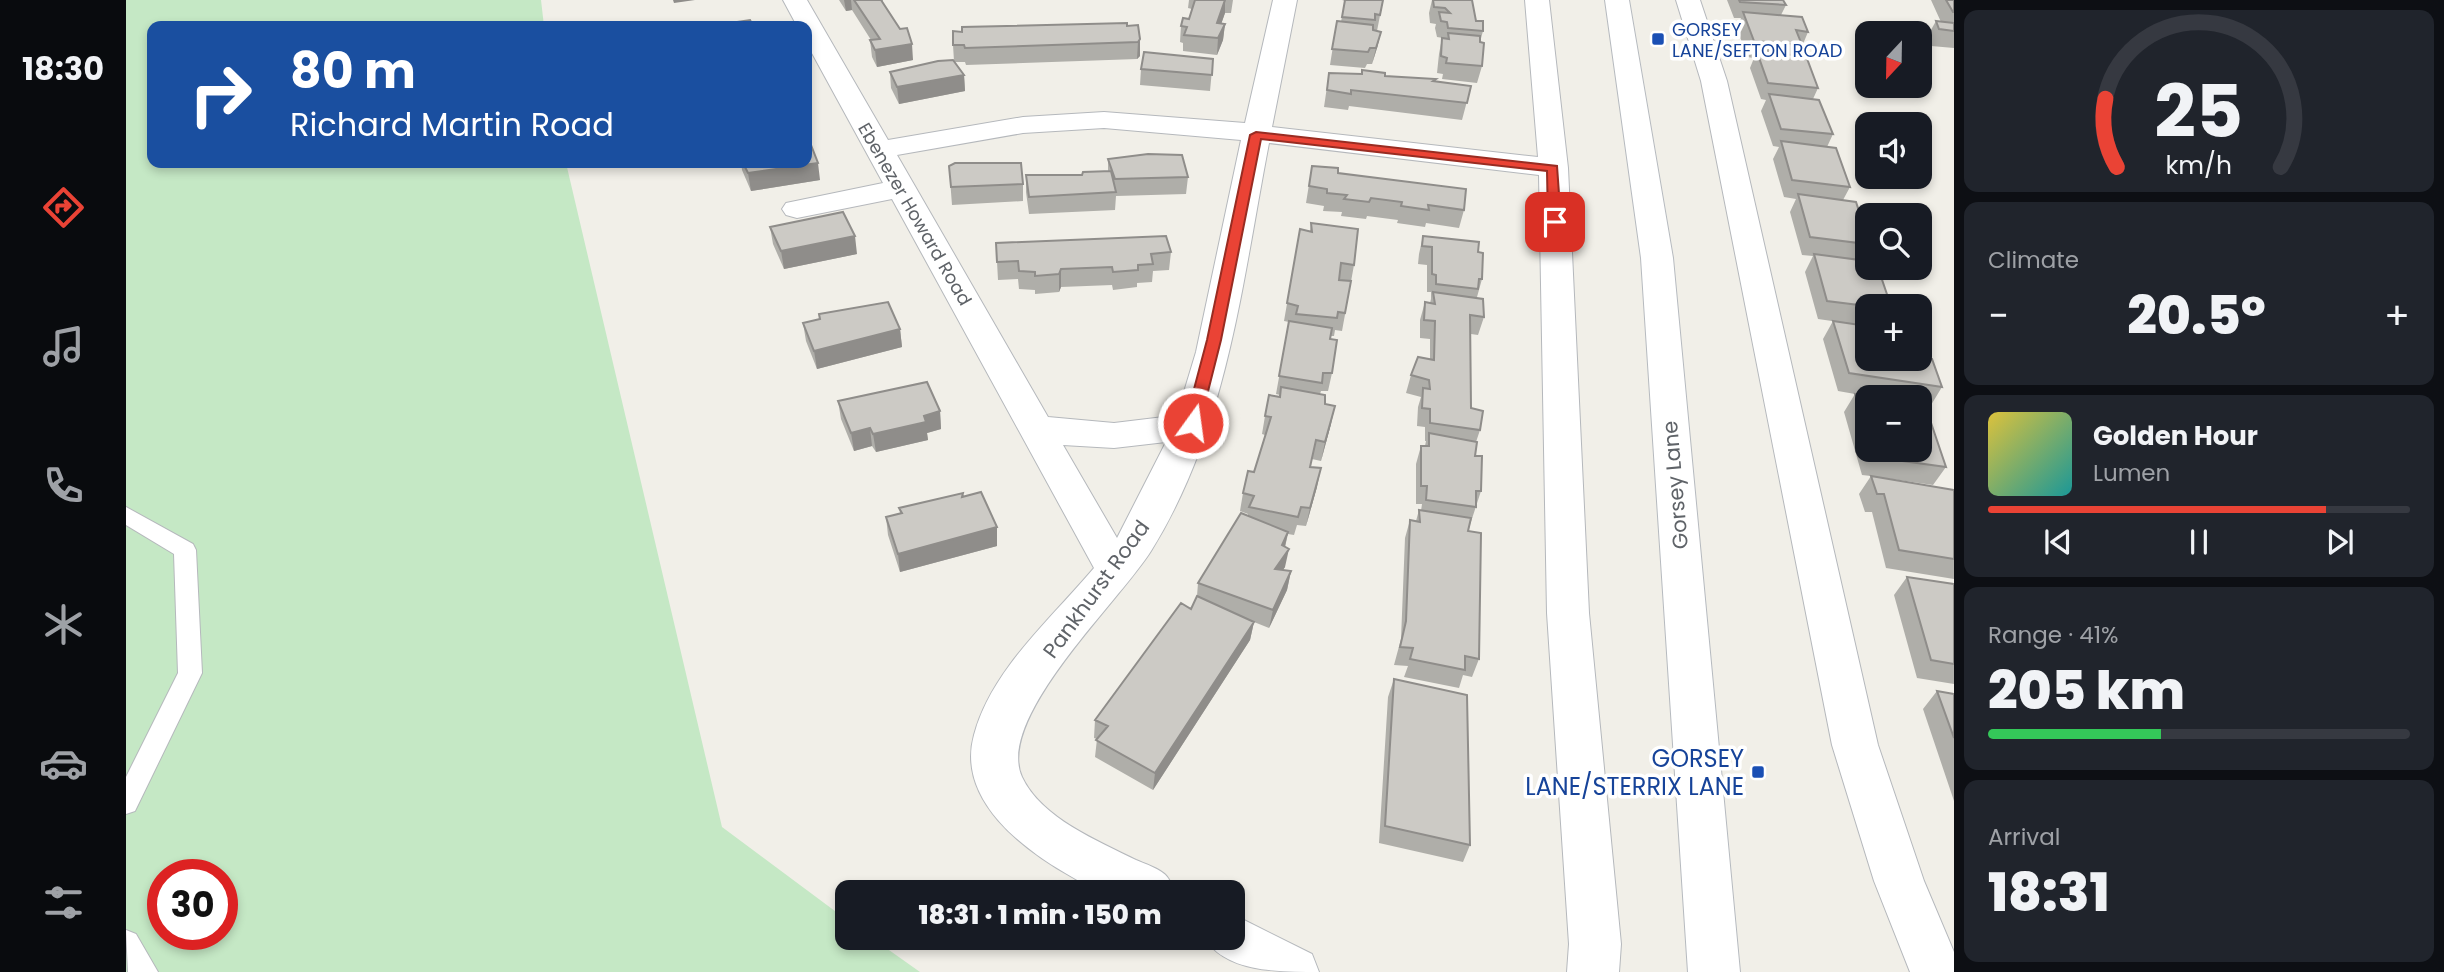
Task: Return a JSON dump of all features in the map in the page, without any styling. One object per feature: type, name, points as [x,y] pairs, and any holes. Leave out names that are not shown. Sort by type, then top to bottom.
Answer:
[{"type":"street","name":"Ebenezer Howard Road","points":[[795,0],[803,21]]},
{"type":"street","name":"Pankhurst Road","points":[[1128,880],[1036,827],[1014,808],[1002,787],[994,761],[995,736],[1012,700],[1136,542],[1161,496],[1193,423],[1214,340],[1285,0]]},
{"type":"street","points":[[1537,0],[1553,168],[1567,613],[1595,944],[1593,972]]},
{"type":"street","name":"Gorsey Lane","points":[[1617,0],[1657,258],[1714,972]]},
{"type":"street","points":[[1688,0],[1714,82],[1856,745],[1899,881],[1936,972]]},
{"type":"street","name":"Ebenezer Howard Road","points":[[812,47],[820,69],[902,188],[1115,570]]},
{"type":"street","points":[[878,150],[970,133],[1063,121],[1145,122],[1553,168]]},
{"type":"street","points":[[797,209],[902,188]]},
{"type":"street","points":[[1035,427],[1072,435],[1111,437],[1156,434],[1193,423]]},
{"type":"street","points":[[1245,946],[1293,972]]},
{"type":"lane","points":[[126,515],[185,550],[190,673],[126,803]]},
{"type":"lane","points":[[126,944],[144,972]]},
{"type":"green space","points":[[126,0],[541,0],[543,21],[147,21],[147,168],[567,168],[722,827],[835,911],[835,950],[889,950],[920,972],[126,972]]},
{"type":"building","points":[[854,0],[881,0],[900,29],[907,28],[912,44],[875,50],[870,40],[880,39]]},
{"type":"building","points":[[1195,0],[1225,0],[1217,23],[1225,24],[1218,38],[1184,35],[1187,27],[1181,26],[1183,18],[1189,19]]},
{"type":"building","points":[[1345,0],[1383,0],[1380,15],[1375,14],[1375,20],[1342,17]]},
{"type":"building","points":[[1433,0],[1472,0],[1476,21],[1483,21],[1483,31],[1448,28],[1447,22],[1441,21],[1439,12],[1450,13],[1445,8],[1434,7]]},
{"type":"building","points":[[1739,0],[1783,0],[1786,5],[1740,2]]},
{"type":"building","points":[[1946,0],[1954,0],[1954,12],[1953,12]]},
{"type":"building","points":[[1743,12],[1802,17],[1808,32],[1796,30],[1802,45],[1754,41]]},
{"type":"building","points":[[1337,21],[1373,25],[1373,30],[1381,32],[1376,48],[1370,48],[1368,52],[1332,49]]},
{"type":"building","points":[[1936,21],[1954,23],[1954,31],[1939,29]]},
{"type":"building","points":[[1127,23],[1127,26],[1138,25],[1138,42],[965,48],[964,45],[953,45],[953,31],[962,32],[962,27]]},
{"type":"building","points":[[1448,33],[1480,36],[1480,42],[1484,43],[1482,66],[1446,63],[1447,58],[1441,56],[1442,38],[1449,39]]},
{"type":"building","points":[[1144,52],[1213,59],[1212,75],[1141,69]]},
{"type":"building","points":[[1757,52],[1806,56],[1818,88],[1768,83]]},
{"type":"building","points":[[953,60],[964,75],[897,87],[890,72],[938,61]]},
{"type":"building","points":[[1362,70],[1385,73],[1385,76],[1436,79],[1433,81],[1471,86],[1467,103],[1351,90],[1351,94],[1327,90],[1329,73],[1362,74]]},
{"type":"building","points":[[1769,94],[1819,100],[1833,134],[1781,129]]},
{"type":"building","points":[[1781,141],[1836,148],[1850,187],[1792,180]]},
{"type":"building","points":[[812,148],[818,163],[812,164]]},
{"type":"building","points":[[1148,154],[1182,155],[1188,177],[1115,179],[1108,159]]},
{"type":"building","points":[[955,163],[1021,163],[1023,184],[951,187],[949,166]]},
{"type":"building","points":[[1312,166],[1338,168],[1338,173],[1466,189],[1464,210],[1428,205],[1429,210],[1401,206],[1402,202],[1371,198],[1369,202],[1344,199],[1347,195],[1327,193],[1327,189],[1309,186]]},
{"type":"building","points":[[746,168],[783,168],[748,173]]},
{"type":"building","points":[[1111,171],[1116,192],[1029,197],[1026,175],[1082,175],[1083,172]]},
{"type":"building","points":[[1798,194],[1856,202],[1855,243],[1810,237]]},
{"type":"building","points":[[843,212],[855,236],[781,251],[770,227]]},
{"type":"building","points":[[1311,223],[1358,229],[1354,265],[1341,263],[1339,280],[1351,281],[1345,313],[1338,312],[1337,318],[1296,314],[1298,306],[1287,303],[1300,229],[1312,232]]},
{"type":"building","points":[[1166,236],[1171,252],[1151,254],[1153,264],[1138,265],[1138,270],[1113,272],[1112,267],[1061,269],[1059,274],[1035,276],[1035,272],[1019,271],[1018,261],[997,262],[996,243]]},
{"type":"building","points":[[1423,236],[1479,242],[1478,252],[1483,253],[1482,279],[1479,279],[1478,289],[1436,284],[1436,275],[1432,274],[1432,247],[1422,246]]},
{"type":"building","points":[[1814,254],[1855,259],[1855,280],[1882,280],[1887,294],[1855,294],[1855,304],[1827,301]]},
{"type":"building","points":[[1433,292],[1483,299],[1484,317],[1470,315],[1471,408],[1483,411],[1480,430],[1430,423],[1430,409],[1422,408],[1423,388],[1430,389],[1429,380],[1411,375],[1418,357],[1434,360],[1435,321],[1424,320],[1425,302],[1435,304]]},
{"type":"building","points":[[888,302],[900,329],[814,351],[803,323],[820,319],[819,314]]},
{"type":"building","points":[[1289,321],[1332,328],[1330,339],[1337,340],[1332,373],[1323,373],[1322,383],[1279,376]]},
{"type":"building","points":[[1833,321],[1855,324],[1855,371],[1932,371],[1932,359],[1942,387],[1932,385],[1849,373]]},
{"type":"building","points":[[927,382],[940,411],[924,416],[926,422],[873,434],[870,428],[851,433],[838,401]]},
{"type":"building","points":[[1281,387],[1325,395],[1325,404],[1335,406],[1325,442],[1316,440],[1310,467],[1321,468],[1310,508],[1301,507],[1298,517],[1249,507],[1254,496],[1243,493],[1248,471],[1254,472],[1271,417],[1265,416],[1269,395],[1280,397]]},
{"type":"building","points":[[1932,426],[1946,467],[1910,462],[1932,462]]},
{"type":"building","points":[[1429,433],[1477,442],[1475,456],[1482,456],[1481,491],[1476,491],[1476,507],[1426,500],[1427,486],[1421,486],[1421,446],[1429,446]]},
{"type":"building","points":[[1871,476],[1954,490],[1954,559],[1899,550],[1884,494],[1877,494]]},
{"type":"building","points":[[981,492],[997,527],[898,554],[886,517],[902,513],[899,508],[963,493],[962,497]]},
{"type":"building","points":[[1419,510],[1471,518],[1468,531],[1481,533],[1479,659],[1465,656],[1465,670],[1410,659],[1413,648],[1400,647],[1406,621],[1410,520],[1420,522]]},
{"type":"building","points":[[1241,513],[1288,532],[1282,545],[1289,549],[1275,569],[1291,571],[1273,610],[1198,583]]},
{"type":"building","points":[[1907,577],[1954,584],[1954,664],[1931,660]]},
{"type":"building","points":[[1197,596],[1254,622],[1155,773],[1096,740],[1108,726],[1095,720],[1181,603],[1191,609]]},
{"type":"building","points":[[1394,679],[1467,695],[1470,845],[1385,826]]},
{"type":"building","points":[[1937,691],[1954,694],[1954,738]]},
{"type":"place","name":"GORSEY LANE/SEFTON ROAD","points":[[1658,39]]},
{"type":"place","name":"GORSEY LANE/STERRIX LANE","points":[[1758,772]]},
{"type":"route","points":[[1193,423],[1214,340],[1256,135],[1553,168],[1555,222]]}]
